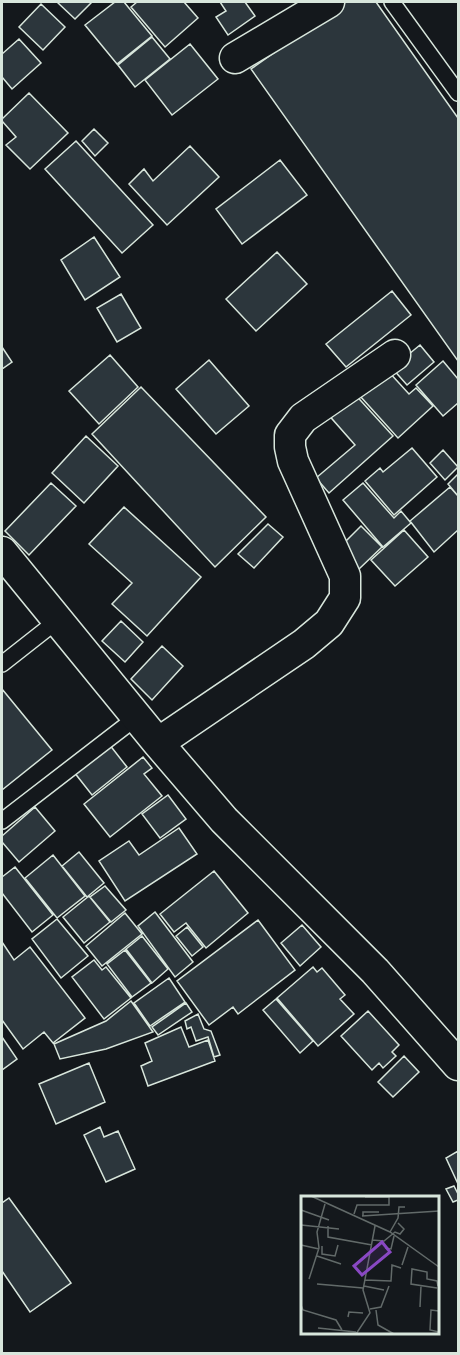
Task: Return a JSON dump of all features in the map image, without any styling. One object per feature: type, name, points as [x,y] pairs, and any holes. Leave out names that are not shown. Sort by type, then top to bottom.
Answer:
[{"type":"street","points":[[235,58],[329,2]]},
{"type":"street","points":[[158,744],[304,644],[328,623],[345,598],[345,576],[293,461],[290,435],[303,418],[395,355]]},
{"type":"street","points":[[2,552],[158,744],[224,820],[375,971],[459,1065]]},
{"type":"lane","points":[[392,2],[459,93]]},
{"type":"lane","points":[[2,664],[58,620]]},
{"type":"lane","points":[[2,821],[137,717]]},
{"type":"building","points":[[57,2],[92,2],[75,19]]},
{"type":"building","points":[[115,2],[124,2],[152,36],[117,64],[85,25]]},
{"type":"building","points":[[137,2],[184,2],[198,18],[165,47],[131,7]]},
{"type":"building","points":[[220,2],[245,2],[255,16],[228,35],[216,17],[226,11]]},
{"type":"building","points":[[346,2],[376,2],[458,118],[458,361],[251,69]]},
{"type":"building","points":[[41,4],[65,27],[43,50],[19,27]]},
{"type":"building","points":[[152,37],[170,59],[135,87],[118,65]]},
{"type":"building","points":[[19,39],[41,63],[12,89],[2,77],[2,54]]},
{"type":"building","points":[[190,44],[218,79],[172,115],[145,80]]},
{"type":"building","points":[[29,93],[68,133],[30,169],[6,145],[16,137],[2,121]]},
{"type":"building","points":[[94,129],[108,143],[95,156],[82,141]]},
{"type":"building","points":[[76,141],[153,225],[122,253],[45,169]]},
{"type":"building","points":[[190,146],[219,177],[167,225],[129,184],[144,169],[153,181]]},
{"type":"building","points":[[280,160],[307,195],[242,244],[216,209]]},
{"type":"building","points":[[94,237],[120,277],[85,300],[61,260]]},
{"type":"building","points":[[277,252],[307,284],[256,331],[226,299]]},
{"type":"building","points":[[392,291],[411,315],[346,367],[326,344]]},
{"type":"building","points":[[121,294],[141,328],[117,342],[97,308]]},
{"type":"building","points":[[420,345],[434,362],[407,385],[392,368]]},
{"type":"building","points":[[2,347],[12,362],[2,369]]},
{"type":"building","points":[[110,355],[138,387],[99,424],[69,391]]},
{"type":"building","points":[[209,360],[249,406],[216,434],[176,389]]},
{"type":"building","points":[[443,361],[458,379],[458,403],[443,416],[416,385]]},
{"type":"building","points":[[388,371],[409,394],[416,388],[433,406],[398,438],[360,396]]},
{"type":"building","points":[[141,387],[266,517],[215,567],[92,434]]},
{"type":"building","points":[[351,390],[393,436],[329,493],[316,478],[355,445],[326,412]]},
{"type":"building","points":[[86,436],[118,466],[84,503],[52,473]]},
{"type":"building","points":[[412,448],[437,477],[394,515],[365,481],[380,468],[383,472]]},
{"type":"building","points":[[443,450],[458,467],[445,480],[430,463]]},
{"type":"building","points":[[458,474],[458,496],[448,484]]},
{"type":"building","points":[[51,483],[76,506],[29,555],[5,531]]},
{"type":"building","points":[[363,483],[394,518],[401,511],[411,523],[383,547],[343,500]]},
{"type":"building","points":[[450,487],[458,496],[458,530],[434,552],[410,521]]},
{"type":"building","points":[[124,507],[201,577],[147,636],[112,604],[132,583],[89,544]]},
{"type":"building","points":[[268,524],[283,537],[254,568],[238,554]]},
{"type":"building","points":[[361,526],[382,547],[359,569],[338,549]]},
{"type":"building","points":[[404,530],[428,557],[395,586],[371,560]]},
{"type":"building","points":[[121,621],[143,642],[125,662],[102,641]]},
{"type":"building","points":[[162,646],[183,666],[152,700],[131,679]]},
{"type":"building","points":[[2,689],[52,750],[2,790]]},
{"type":"building","points":[[109,744],[127,767],[92,795],[74,772]]},
{"type":"building","points":[[143,757],[152,768],[144,774],[162,796],[110,837],[84,804]]},
{"type":"building","points":[[168,795],[186,819],[160,838],[142,814]]},
{"type":"building","points":[[35,807],[55,831],[19,862],[2,842],[2,836]]},
{"type":"building","points":[[179,828],[197,854],[125,901],[99,861],[129,841],[139,855]]},
{"type":"building","points":[[79,852],[104,883],[87,897],[62,866]]},
{"type":"building","points":[[53,855],[85,896],[57,918],[25,878]]},
{"type":"building","points":[[15,867],[53,915],[32,932],[2,893],[2,877]]},
{"type":"building","points":[[214,871],[248,913],[206,948],[186,923],[174,932],[160,914]]},
{"type":"building","points":[[105,886],[126,910],[111,922],[90,897]]},
{"type":"building","points":[[89,896],[110,922],[84,943],[63,917]]},
{"type":"building","points":[[155,912],[193,962],[175,977],[138,926]]},
{"type":"building","points":[[125,913],[142,934],[102,966],[86,946]]},
{"type":"building","points":[[57,919],[88,956],[61,978],[32,939]]},
{"type":"building","points":[[258,920],[295,970],[238,1014],[233,1007],[209,1025],[177,981]]},
{"type":"building","points":[[302,925],[321,947],[300,966],[281,943]]},
{"type":"building","points":[[187,927],[203,947],[192,956],[176,936]]},
{"type":"building","points":[[142,936],[168,969],[152,983],[126,949]]},
{"type":"building","points":[[2,942],[14,960],[30,947],[85,1018],[53,1043],[44,1032],[23,1049],[2,1020]]},
{"type":"building","points":[[125,950],[151,983],[132,997],[107,964]]},
{"type":"building","points":[[94,960],[102,970],[106,967],[131,998],[104,1019],[72,977]]},
{"type":"building","points":[[313,967],[317,972],[322,968],[345,995],[340,999],[354,1014],[318,1046],[277,998]]},
{"type":"building","points":[[169,978],[185,1002],[150,1026],[134,1003]]},
{"type":"building","points":[[276,999],[313,1041],[300,1053],[263,1010]]},
{"type":"building","points":[[131,1001],[153,1032],[106,1049],[60,1059],[54,1044],[106,1021]]},
{"type":"building","points":[[186,1003],[192,1012],[158,1035],[152,1027]]},
{"type":"building","points":[[368,1011],[399,1045],[392,1052],[396,1056],[383,1068],[379,1063],[372,1070],[341,1036]]},
{"type":"building","points":[[198,1014],[204,1029],[211,1031],[220,1055],[214,1057],[208,1037],[196,1041],[191,1027],[187,1029],[185,1021]]},
{"type":"building","points":[[181,1027],[189,1047],[208,1040],[215,1061],[148,1086],[141,1066],[152,1061],[145,1043]]},
{"type":"building","points":[[2,1037],[17,1059],[2,1070]]},
{"type":"building","points":[[404,1056],[419,1072],[393,1097],[378,1082]]},
{"type":"building","points":[[89,1063],[105,1102],[56,1124],[39,1084]]},
{"type":"building","points":[[100,1127],[104,1137],[118,1131],[135,1169],[106,1182],[84,1135]]},
{"type":"building","points":[[458,1151],[458,1184],[446,1158]]},
{"type":"building","points":[[454,1186],[458,1200],[453,1202],[446,1189]]},
{"type":"building","points":[[9,1198],[71,1283],[30,1312],[2,1271],[2,1203]]}]
